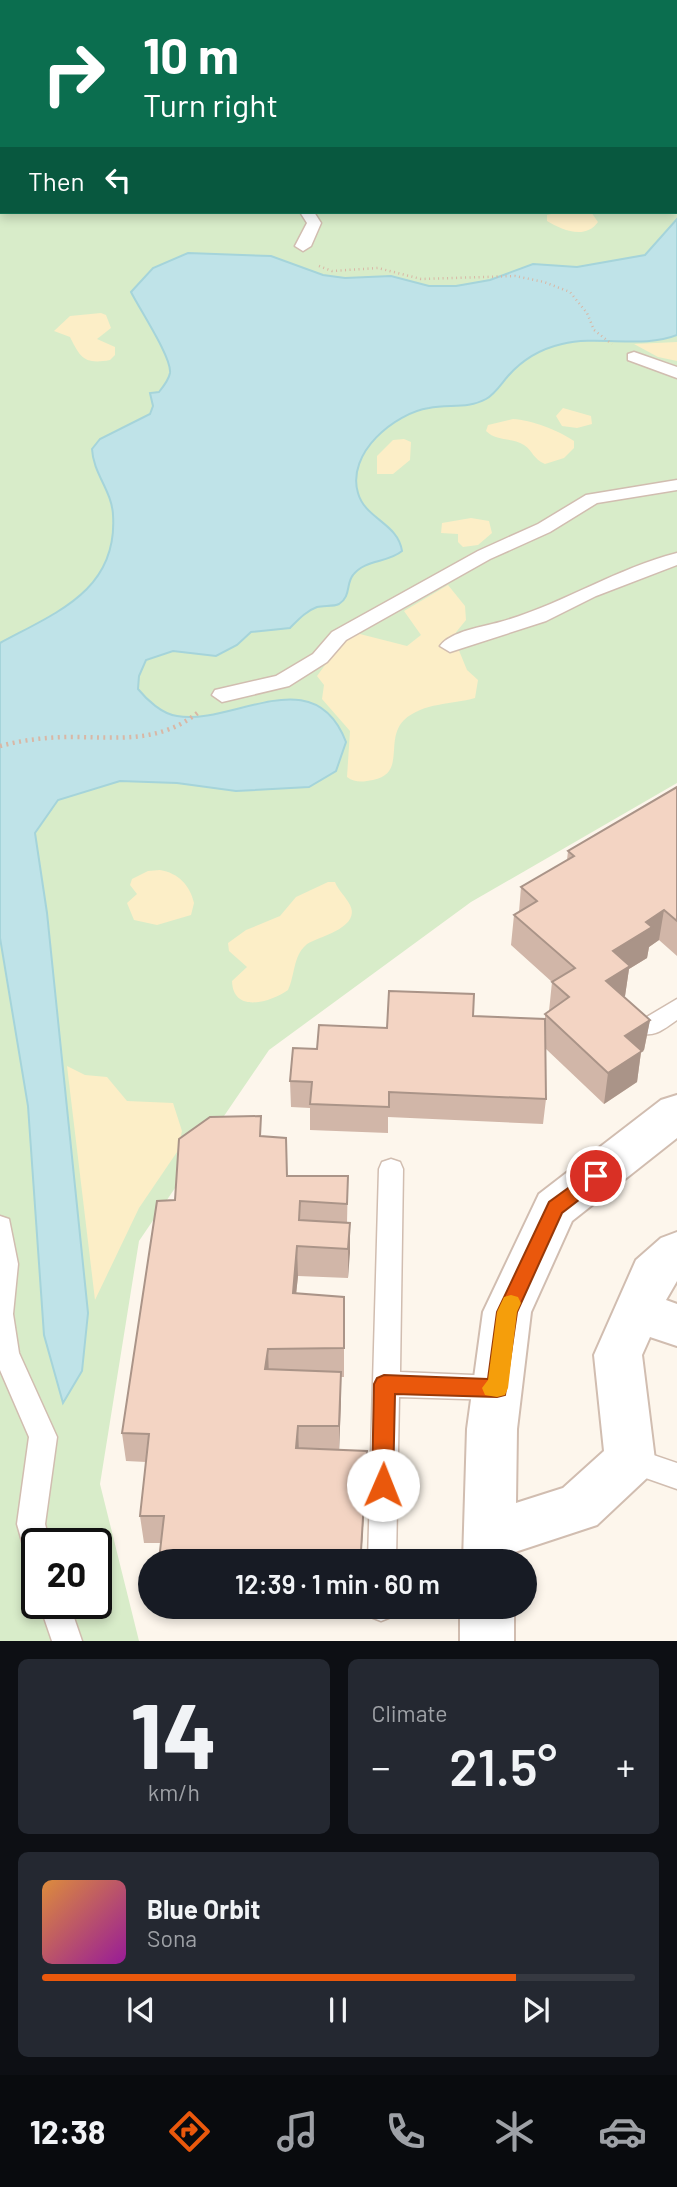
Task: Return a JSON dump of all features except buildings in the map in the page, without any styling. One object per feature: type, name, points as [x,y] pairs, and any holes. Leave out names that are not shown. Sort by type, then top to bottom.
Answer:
[{"type":"street","points":[[677,1113],[555,1208],[507,1312],[492,1429],[489,1548],[579,1508],[630,1460],[618,1355],[657,1318],[653,1274],[677,1252]]},
{"type":"street","points":[[487,1641],[488,1619]]},
{"type":"lane","points":[[303,246],[314,223],[308,214]]},
{"type":"lane","points":[[634,357],[677,373]]},
{"type":"lane","points":[[222,695],[282,681],[320,658],[339,636],[484,555],[544,528],[592,499],[677,485]]},
{"type":"lane","points":[[450,646],[470,637],[539,617],[600,587],[677,559]]},
{"type":"lane","points":[[648,1027],[677,1008]]},
{"type":"lane","points":[[382,1549],[391,1169]]},
{"type":"lane","points":[[0,1227],[5,1264],[0,1315],[6,1353],[43,1437],[32,1528]]},
{"type":"lane","points":[[384,1384],[497,1388]]},
{"type":"lane","points":[[630,1460],[677,1476]]},
{"type":"lane","points":[[59,1619],[67,1641]]},
{"type":"path","points":[[303,246],[302,254],[311,263],[332,271],[378,268],[421,279],[488,275],[515,276],[544,282],[569,292],[587,313],[594,330],[634,357]]},
{"type":"path","points":[[0,746],[70,737],[161,736],[191,721],[211,701],[222,695]]},
{"type":"green space","points":[[0,214],[677,214],[677,783],[471,902],[269,1050],[139,1241],[100,1484],[111,1528],[21,1528],[21,1619],[112,1619],[112,1532],[139,1641],[0,1641]]},
{"type":"sand","points":[[592,214],[598,222],[587,231],[573,232],[547,221],[547,215]]},
{"type":"sand","points":[[101,313],[106,315],[111,328],[97,339],[115,347],[115,355],[110,360],[94,361],[84,358],[70,337],[54,331],[70,316]]},
{"type":"sand","points":[[677,342],[677,361],[658,357],[634,344]]},
{"type":"sand","points":[[563,408],[591,416],[592,424],[577,428],[562,426],[556,416]]},
{"type":"sand","points":[[513,419],[560,433],[574,441],[574,448],[564,458],[545,464],[524,445],[495,437],[486,431],[488,425]]},
{"type":"sand","points":[[404,439],[411,442],[410,460],[393,474],[377,474],[377,456],[393,440]]},
{"type":"sand","points":[[471,518],[489,521],[492,533],[478,545],[463,547],[458,542],[458,534],[441,533],[442,523]]},
{"type":"sand","points":[[448,585],[465,606],[466,620],[453,636],[467,670],[478,680],[475,698],[429,707],[412,714],[398,728],[389,770],[373,780],[359,782],[350,779],[347,777],[350,731],[322,699],[324,685],[317,676],[339,646],[356,633],[407,646],[421,635],[404,611]]},
{"type":"sand","points":[[160,870],[178,877],[186,885],[194,903],[191,915],[157,925],[134,920],[127,903],[137,894],[130,885],[132,879],[148,871]]},
{"type":"sand","points":[[328,882],[335,882],[350,905],[352,913],[349,920],[335,931],[306,945],[296,960],[288,990],[263,1001],[246,1002],[239,998],[232,981],[247,967],[229,951],[228,943],[246,930],[280,916],[296,897]]},
{"type":"sand","points":[[67,1066],[85,1075],[107,1077],[127,1101],[173,1103],[182,1131],[177,1152],[139,1208],[95,1300]]},
{"type":"water","points":[[677,219],[677,335],[650,341],[591,341],[554,346],[520,365],[486,399],[465,405],[429,408],[402,418],[376,437],[366,450],[356,478],[362,502],[394,534],[402,551],[358,570],[351,578],[343,601],[337,605],[313,609],[290,628],[251,632],[237,645],[216,656],[173,651],[146,660],[139,676],[138,689],[155,706],[171,715],[199,717],[270,701],[293,699],[314,704],[332,717],[346,742],[336,771],[309,787],[236,791],[177,783],[120,781],[58,800],[35,833],[47,913],[88,1313],[82,1371],[63,1403],[44,1335],[28,1106],[0,938],[0,643],[42,621],[79,596],[94,581],[105,563],[112,541],[112,506],[92,449],[100,439],[150,414],[153,406],[150,393],[159,392],[170,373],[161,346],[131,292],[153,268],[188,253],[271,256],[323,275],[345,278],[391,276],[429,286],[456,286],[490,280],[533,264],[577,267],[645,255]]},
{"type":"slow traffic","points":[[492,1388],[497,1388],[507,1312],[511,1303]]},
{"type":"route","points":[[383,1485],[384,1384],[497,1388],[507,1312],[555,1208],[596,1176]]}]
